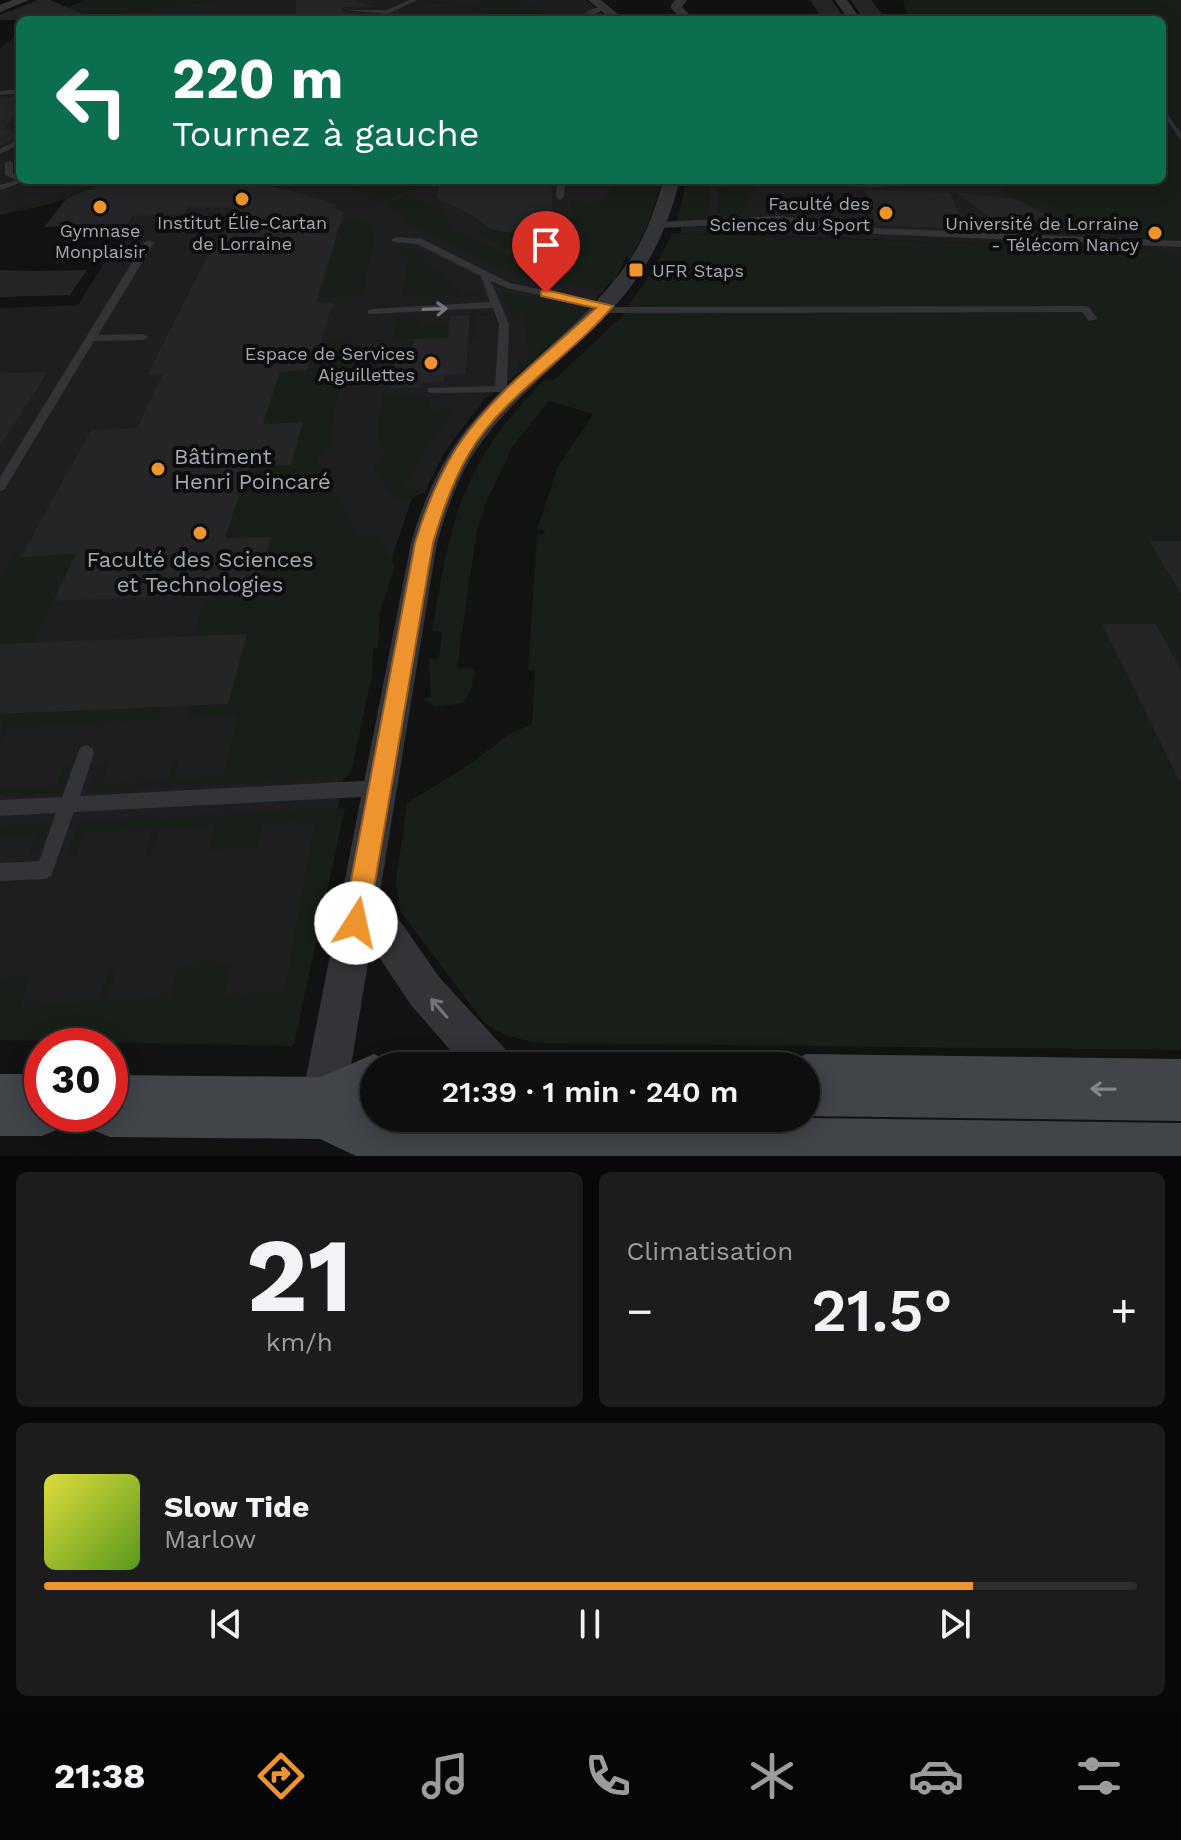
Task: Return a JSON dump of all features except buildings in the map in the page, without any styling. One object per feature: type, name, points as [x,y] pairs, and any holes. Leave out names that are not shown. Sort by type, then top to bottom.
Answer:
[{"type":"main road","points":[[820,1085],[1181,1090]]},
{"type":"main road","points":[[128,1105],[348,1096],[401,1144],[1181,1155]]},
{"type":"main road","points":[[0,1105],[24,1105]]},
{"type":"street","points":[[0,9],[23,0]]},
{"type":"street","points":[[594,0],[611,14]]},
{"type":"street","points":[[681,0],[676,7],[684,16]]},
{"type":"street","points":[[348,1096],[361,898],[432,515],[463,450],[509,389],[604,308],[636,270],[659,225],[671,184]]},
{"type":"street","points":[[361,898],[425,991],[479,1052]]},
{"type":"lane","points":[[347,10],[381,13],[399,9],[414,0]]},
{"type":"lane","points":[[9,163],[9,175],[16,178]]},
{"type":"lane","points":[[560,197],[561,184]]},
{"type":"lane","points":[[846,184],[880,185]]},
{"type":"lane","points":[[659,225],[769,218],[877,231],[1181,244]]},
{"type":"lane","points":[[396,240],[419,241],[485,277],[521,289],[604,308],[1085,309],[1093,319]]},
{"type":"lane","points":[[0,487],[149,243]]},
{"type":"lane","points":[[432,390],[509,389],[504,324],[485,277]]},
{"type":"lane","points":[[372,312],[498,305]]},
{"type":"lane","points":[[91,338],[143,337]]},
{"type":"lane","points":[[0,872],[45,870],[86,753]]},
{"type":"lane","points":[[0,808],[380,788]]},
{"type":"shaded area","points":[[86,0],[586,0],[604,16],[47,16]]},
{"type":"shaded area","points":[[86,0],[230,0],[100,16],[47,16]]},
{"type":"shaded area","points":[[482,0],[519,0],[553,16],[490,16],[469,8],[420,1],[470,7],[483,4],[478,2]]},
{"type":"shaded area","points":[[903,0],[1181,0],[1181,240],[1140,240],[1106,220],[1123,236],[1095,232],[1045,203],[1038,206],[1008,196],[1000,184],[1166,184],[1166,16],[908,16]]},
{"type":"shaded area","name":"Faculté des Sciences et Technologies","points":[[16,35],[16,184],[656,184],[607,286],[584,313],[503,387],[485,398],[444,453],[425,492],[412,498],[389,568],[361,688],[292,1046],[128,1043],[128,1028],[24,1028],[24,1040],[0,1040],[0,308],[78,305],[152,187],[96,187],[51,204],[0,215],[0,48]]},
{"type":"shaded area","points":[[94,184],[152,184],[67,198],[0,215]]},
{"type":"shaded area","points":[[343,184],[421,184],[382,202]]},
{"type":"shaded area","points":[[616,184],[661,184],[649,220],[631,258],[626,257],[615,281],[600,290],[515,276],[400,219],[407,216],[387,206],[407,195],[445,214],[451,228],[481,244],[516,258],[534,261],[551,260],[566,254],[580,242],[582,229],[573,222],[571,200],[584,204],[601,203]]},
{"type":"shaded area","name":"Faculté des Sciences du Sport","points":[[686,184],[1051,184],[1181,216],[1181,260],[1156,249],[681,233],[681,223],[677,223]]},
{"type":"shaded area","points":[[686,184],[710,184],[709,220],[677,222]]},
{"type":"shaded area","points":[[732,184],[756,184],[740,217],[717,219],[717,188],[732,187]]},
{"type":"shaded area","points":[[354,218],[371,227],[375,237],[362,296],[317,297],[338,232],[332,229]]},
{"type":"shaded area","points":[[548,222],[561,230],[563,245],[543,255],[521,253],[478,235],[478,229],[518,234]]},
{"type":"shaded area","points":[[673,233],[1157,249],[1181,260],[1181,1050],[539,1043],[509,1036],[482,1020],[400,911],[396,881],[407,803],[470,764],[509,734],[532,724],[535,671],[528,670],[537,535],[543,535],[545,530],[537,530],[558,467],[593,414],[549,401],[513,446],[487,500],[477,530],[457,668],[475,669],[471,690],[462,703],[434,707],[424,699],[431,696],[429,659],[439,658],[442,632],[432,631],[446,555],[464,494],[494,439],[517,410],[545,379],[554,380],[632,307],[628,306],[654,269]]},
{"type":"shaded area","points":[[409,248],[429,255],[420,260],[445,277],[463,295],[479,291],[482,295],[402,297],[409,255],[397,255]]},
{"type":"shaded area","points":[[508,292],[563,303],[584,313],[519,371],[518,363],[528,362],[529,344],[525,341],[528,341],[523,314],[510,314],[503,295]]},
{"type":"shaded area","points":[[470,313],[492,314],[474,316],[477,338],[394,339],[398,317],[419,317],[419,325],[469,323]]},
{"type":"shaded area","points":[[351,339],[333,418],[331,447],[316,458],[358,535],[380,540],[395,566],[380,612],[378,648],[373,649],[372,676],[351,773],[345,778],[88,792],[96,770],[109,762],[101,784],[167,781],[174,760],[179,759],[173,781],[222,778],[238,715],[185,717],[246,634],[193,636],[207,595],[255,593],[271,537],[225,538],[249,467],[291,465],[303,423],[263,424],[280,372],[307,370],[314,345],[320,345],[322,340]]},
{"type":"shaded area","points":[[384,392],[391,396],[430,397],[429,410],[455,409],[423,452],[404,488],[420,491],[405,499],[392,494],[374,466],[385,456],[377,433]]},
{"type":"shaded area","points":[[23,553],[22,557],[76,554],[33,643],[0,645],[0,578],[14,554]]},
{"type":"shaded area","points":[[162,707],[158,719],[8,726],[0,743],[3,727],[0,714]]},
{"type":"shaded area","points":[[66,764],[71,771],[63,793],[0,796],[0,789],[56,787]]},
{"type":"shaded area","points":[[345,808],[294,1045],[128,1042],[128,1028],[24,1028],[24,1040],[0,1040],[0,978],[30,977],[20,1007],[99,1002],[108,972],[115,972],[106,1002],[170,998],[178,968],[230,965],[224,995],[285,991],[315,821],[262,824],[256,847],[209,849],[215,826],[160,829],[152,852],[146,853],[152,829],[84,832],[75,856],[68,852],[79,822]]},
{"type":"shaded area","points":[[50,823],[39,852],[27,859],[37,835],[0,837],[0,826]]},
{"type":"waterway","points":[[1166,116],[1181,137]]},
{"type":"place","name":"Institut Élie-Cartan de Lorraine","points":[[242,199]]},
{"type":"place","name":"Gymnase Monplaisir","points":[[100,207]]},
{"type":"place","name":"Faculté des Sciences du Sport","points":[[886,213]]},
{"type":"place","name":"Université de Lorraine - Télécom Nancy","points":[[1155,233]]},
{"type":"place","name":"UFR Staps","points":[[636,270]]},
{"type":"place","name":"Espace de Services Aiguillettes","points":[[431,363]]},
{"type":"place","name":"Bâtiment Henri Poincaré","points":[[158,469]]},
{"type":"place","name":"Faculté des Sciences et Technologies","points":[[200,533]]},
{"type":"route","points":[[356,923],[424,543],[443,486],[463,450],[485,421],[606,306],[546,293]]}]
